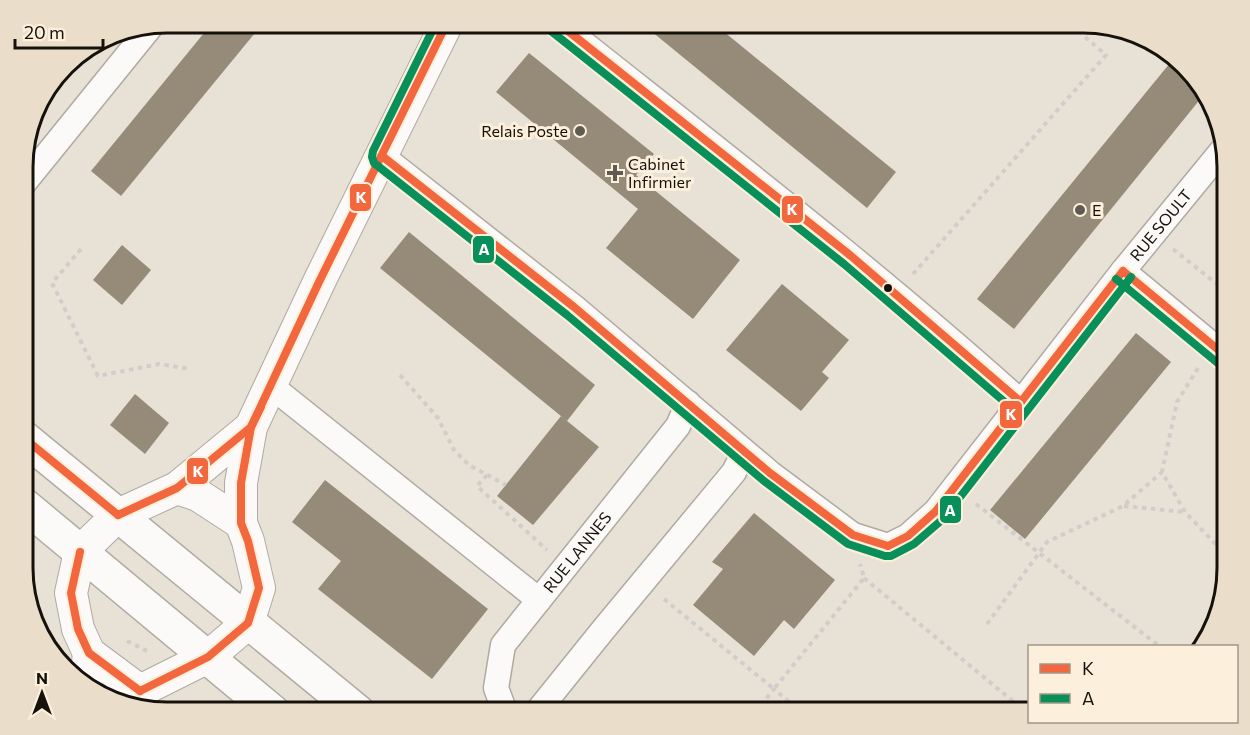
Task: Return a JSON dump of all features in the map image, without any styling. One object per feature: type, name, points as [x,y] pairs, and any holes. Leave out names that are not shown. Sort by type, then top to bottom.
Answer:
[{"type":"main road","points":[[33,445],[346,702]]},
{"type":"main road","points":[[33,513],[261,702]]},
{"type":"street","points":[[251,427],[177,488],[118,515],[80,552],[71,593],[78,629],[89,653],[132,696],[208,657],[249,623],[259,588],[249,541],[241,523],[241,483],[251,427],[319,282],[442,33]]},
{"type":"street","points":[[572,33],[811,225],[1022,402]]},
{"type":"street","points":[[33,172],[144,35]]},
{"type":"street","points":[[382,156],[574,307],[744,452],[853,535]]},
{"type":"street","name":"RUE SOULT","points":[[853,535],[888,546],[908,536],[936,511],[1123,271],[1217,157]]},
{"type":"street","points":[[1123,271],[1217,349]]},
{"type":"street","points":[[271,386],[539,600]]},
{"type":"street","name":"RUE LANNES","points":[[501,702],[496,688],[503,645],[678,426],[688,403]]},
{"type":"street","points":[[545,702],[734,472],[744,452]]},
{"type":"street","points":[[177,488],[198,495],[241,523]]},
{"type":"street","points":[[87,675],[89,653]]},
{"type":"path","points":[[908,279],[1106,55],[1081,33]]},
{"type":"path","points":[[1154,233],[1217,284]]},
{"type":"path","points":[[81,249],[52,283],[98,376],[159,364],[190,369]]},
{"type":"path","points":[[987,624],[1047,542],[1124,506],[1162,472],[1177,402],[1217,355]]},
{"type":"path","points":[[400,375],[438,418],[454,450],[470,465],[506,485]]},
{"type":"path","points":[[1162,472],[1185,512],[1217,546]]},
{"type":"path","points":[[488,475],[477,486],[565,567]]},
{"type":"path","points":[[954,486],[1158,645]]},
{"type":"path","points":[[1124,506],[1185,512]]},
{"type":"path","points":[[853,535],[864,578],[1014,702]]},
{"type":"path","points":[[763,702],[864,578]]},
{"type":"path","points":[[643,581],[789,702]]},
{"type":"building","points":[[204,33],[255,33],[121,196],[91,171]]},
{"type":"building","points":[[653,33],[725,33],[896,172],[867,208]]},
{"type":"building","points":[[529,53],[654,154],[636,175],[740,260],[693,319],[606,248],[638,209],[496,92]]},
{"type":"building","name":"E","points":[[1169,64],[1178,72],[1199,100],[1014,329],[977,299]]},
{"type":"building","points":[[409,232],[595,385],[567,421],[380,268]]},
{"type":"building","points":[[122,245],[151,270],[122,305],[93,280]]},
{"type":"building","points":[[782,284],[849,340],[822,372],[829,378],[801,411],[726,350]]},
{"type":"building","points":[[1136,333],[1171,362],[1025,539],[990,510]]},
{"type":"building","points":[[135,394],[169,423],[145,454],[110,425]]},
{"type":"building","points":[[561,416],[599,447],[533,525],[497,496]]},
{"type":"building","points":[[325,480],[488,609],[432,679],[318,589],[341,561],[292,522]]},
{"type":"building","points":[[754,513],[835,580],[794,629],[784,620],[754,656],[693,605],[723,569],[712,562]]},
{"type":"transit line","name":"A","points":[[431,33],[373,151],[374,163],[567,315],[764,481],[848,544],[891,556],[914,544],[943,519],[1131,277]]},
{"type":"transit line","name":"K","points":[[140,691],[208,657],[248,623],[259,588],[248,541],[241,523],[241,483],[251,427],[319,282],[442,33]]},
{"type":"transit line","name":"A","points":[[554,33],[844,264],[1014,410]]},
{"type":"transit line","name":"K","points":[[571,33],[851,256],[1021,402]]},
{"type":"transit line","name":"K","points":[[382,156],[574,307],[770,473],[853,535],[888,546]]},
{"type":"transit line","name":"K","points":[[1123,271],[1217,349]]},
{"type":"transit line","name":"K","points":[[888,546],[908,536],[936,511],[1123,271]]},
{"type":"transit line","name":"A","points":[[1116,279],[1217,363]]},
{"type":"transit line","name":"K","points":[[118,515],[177,488],[251,427],[261,407]]},
{"type":"transit line","name":"K","points":[[33,445],[118,515]]},
{"type":"transit line","name":"K","points":[[80,552],[71,593],[78,629],[89,653],[140,691]]},
{"type":"place","name":"Relais Poste","points":[[580,131]]},
{"type":"place","name":"Cabinet Infirmier","points":[[615,173]]},
{"type":"place","name":"E","points":[[1080,210]]}]
